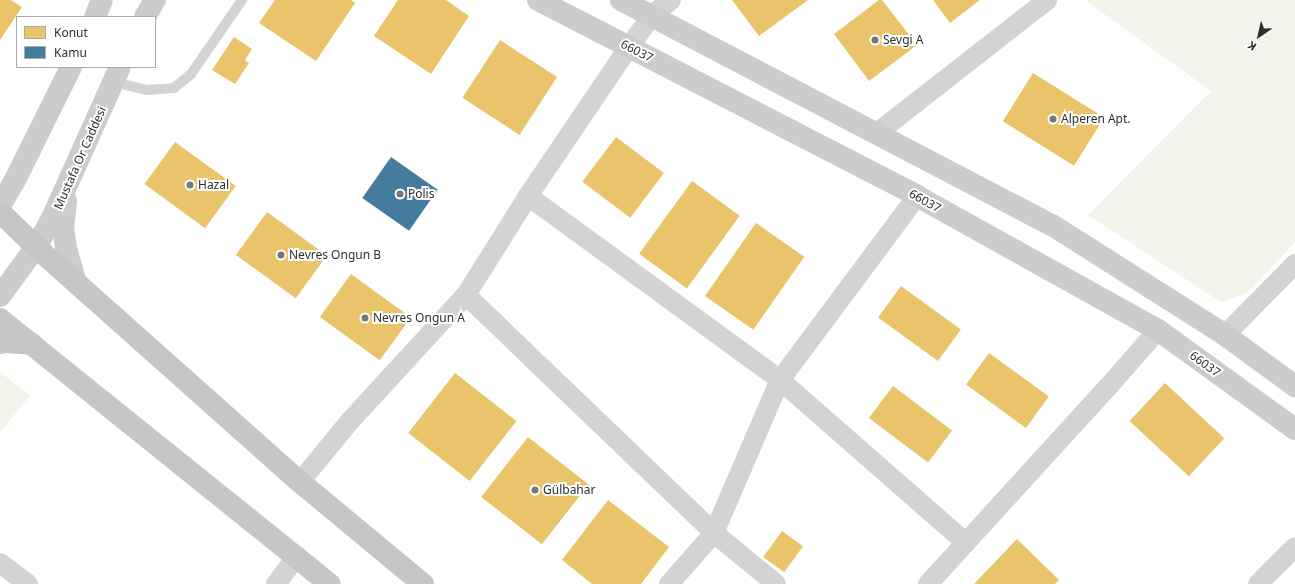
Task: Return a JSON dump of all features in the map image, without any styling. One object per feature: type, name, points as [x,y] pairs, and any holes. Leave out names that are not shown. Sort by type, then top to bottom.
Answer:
[{"type":"main road","points":[[0,212],[36,247],[75,280],[300,482],[423,584]]},
{"type":"main road","points":[[0,319],[330,584]]},
{"type":"main road","points":[[0,343],[32,344]]},
{"type":"street","points":[[95,16],[102,0]]},
{"type":"street","points":[[146,16],[155,0]]},
{"type":"street","name":"66037","points":[[538,0],[917,196],[1158,330],[1295,429]]},
{"type":"street","points":[[621,0],[1052,224],[1225,335],[1295,386]]},
{"type":"street","points":[[300,482],[350,421],[466,295],[528,196],[629,47],[652,15],[671,0]]},
{"type":"street","points":[[877,133],[1047,0]]},
{"type":"street","points":[[0,206],[28,154],[71,68]]},
{"type":"street","name":"Mustafa Or Caddesi","points":[[0,296],[36,247],[67,189],[117,75]]},
{"type":"street","points":[[0,176],[28,154]]},
{"type":"street","points":[[67,189],[63,228],[67,252],[75,280]]},
{"type":"street","points":[[528,196],[780,380],[966,543]]},
{"type":"street","points":[[669,584],[714,533],[780,380],[917,196]]},
{"type":"street","points":[[1225,335],[1295,264]]},
{"type":"street","points":[[466,295],[714,533],[776,584]]},
{"type":"street","points":[[928,584],[1158,330]]},
{"type":"street","points":[[1258,584],[1295,547]]},
{"type":"street","points":[[276,584],[297,556]]},
{"type":"street","points":[[0,563],[28,584]]},
{"type":"lane","points":[[117,75],[147,90],[174,88],[191,74],[242,0]]},
{"type":"shaded area","points":[[1085,0],[1295,0],[1295,242],[1249,292],[1221,302],[1088,215],[1211,91]]},
{"type":"shaded area","points":[[0,372],[30,396],[0,432]]},
{"type":"building: Konut","points":[[0,0],[11,0],[22,7],[0,40]]},
{"type":"building: Konut","points":[[275,0],[351,0],[355,3],[316,61],[259,23]]},
{"type":"building: Konut","points":[[398,0],[446,0],[469,16],[431,74],[374,36]]},
{"type":"building: Konut","points":[[732,0],[808,0],[759,36]]},
{"type":"building: Konut","name":"Sevgi A","points":[[879,0],[882,0],[917,45],[869,81],[834,34]]},
{"type":"building: Konut","points":[[933,0],[980,0],[950,23]]},
{"type":"building: Konut","points":[[234,37],[252,49],[245,60],[249,63],[235,84],[212,70]]},
{"type":"building: Konut","points":[[500,40],[557,77],[519,135],[462,98]]},
{"type":"building: Konut","name":"Alperen Apt.","points":[[1033,73],[1104,118],[1074,166],[1003,121]]},
{"type":"building: Konut","points":[[616,137],[664,173],[630,218],[582,182]]},
{"type":"building: Konut","name":"Hazal","points":[[175,142],[236,186],[205,228],[144,184]]},
{"type":"building: Konut","points":[[692,181],[740,216],[687,288],[639,254]]},
{"type":"building: Konut","name":"Nevres Ongun B","points":[[267,212],[327,255],[296,298],[236,255]]},
{"type":"building: Konut","points":[[756,223],[804,257],[753,330],[705,296]]},
{"type":"building: Konut","name":"Nevres Ongun A","points":[[351,274],[411,317],[380,360],[320,317]]},
{"type":"building: Konut","points":[[901,286],[961,329],[938,361],[878,318]]},
{"type":"building: Konut","points":[[989,353],[1049,396],[1026,428],[966,385]]},
{"type":"building: Konut","points":[[455,373],[516,421],[470,481],[408,433]]},
{"type":"building: Konut","points":[[1165,383],[1224,438],[1189,476],[1130,421]]},
{"type":"building: Konut","points":[[893,386],[952,431],[928,462],[869,418]]},
{"type":"building: Konut","name":"Gülbahar","points":[[528,437],[589,484],[542,544],[481,497]]},
{"type":"building: Konut","points":[[608,500],[669,547],[641,584],[592,584],[562,560]]},
{"type":"building: Konut","points":[[782,531],[803,546],[784,572],[763,557]]},
{"type":"building: Konut","points":[[1017,539],[1059,580],[1055,584],[974,584]]},
{"type":"building: Kamu","name":"Polis","points":[[391,157],[438,190],[409,231],[362,198]]},
{"type":"place","name":"Sevgi A","points":[[875,40]]},
{"type":"place","name":"Alperen Apt.","points":[[1053,119]]},
{"type":"place","name":"Hazal","points":[[190,185]]},
{"type":"place","name":"Polis","points":[[400,194]]},
{"type":"place","name":"Nevres Ongun B","points":[[281,255]]},
{"type":"place","name":"Nevres Ongun A","points":[[365,318]]},
{"type":"place","name":"Gülbahar","points":[[535,490]]}]
